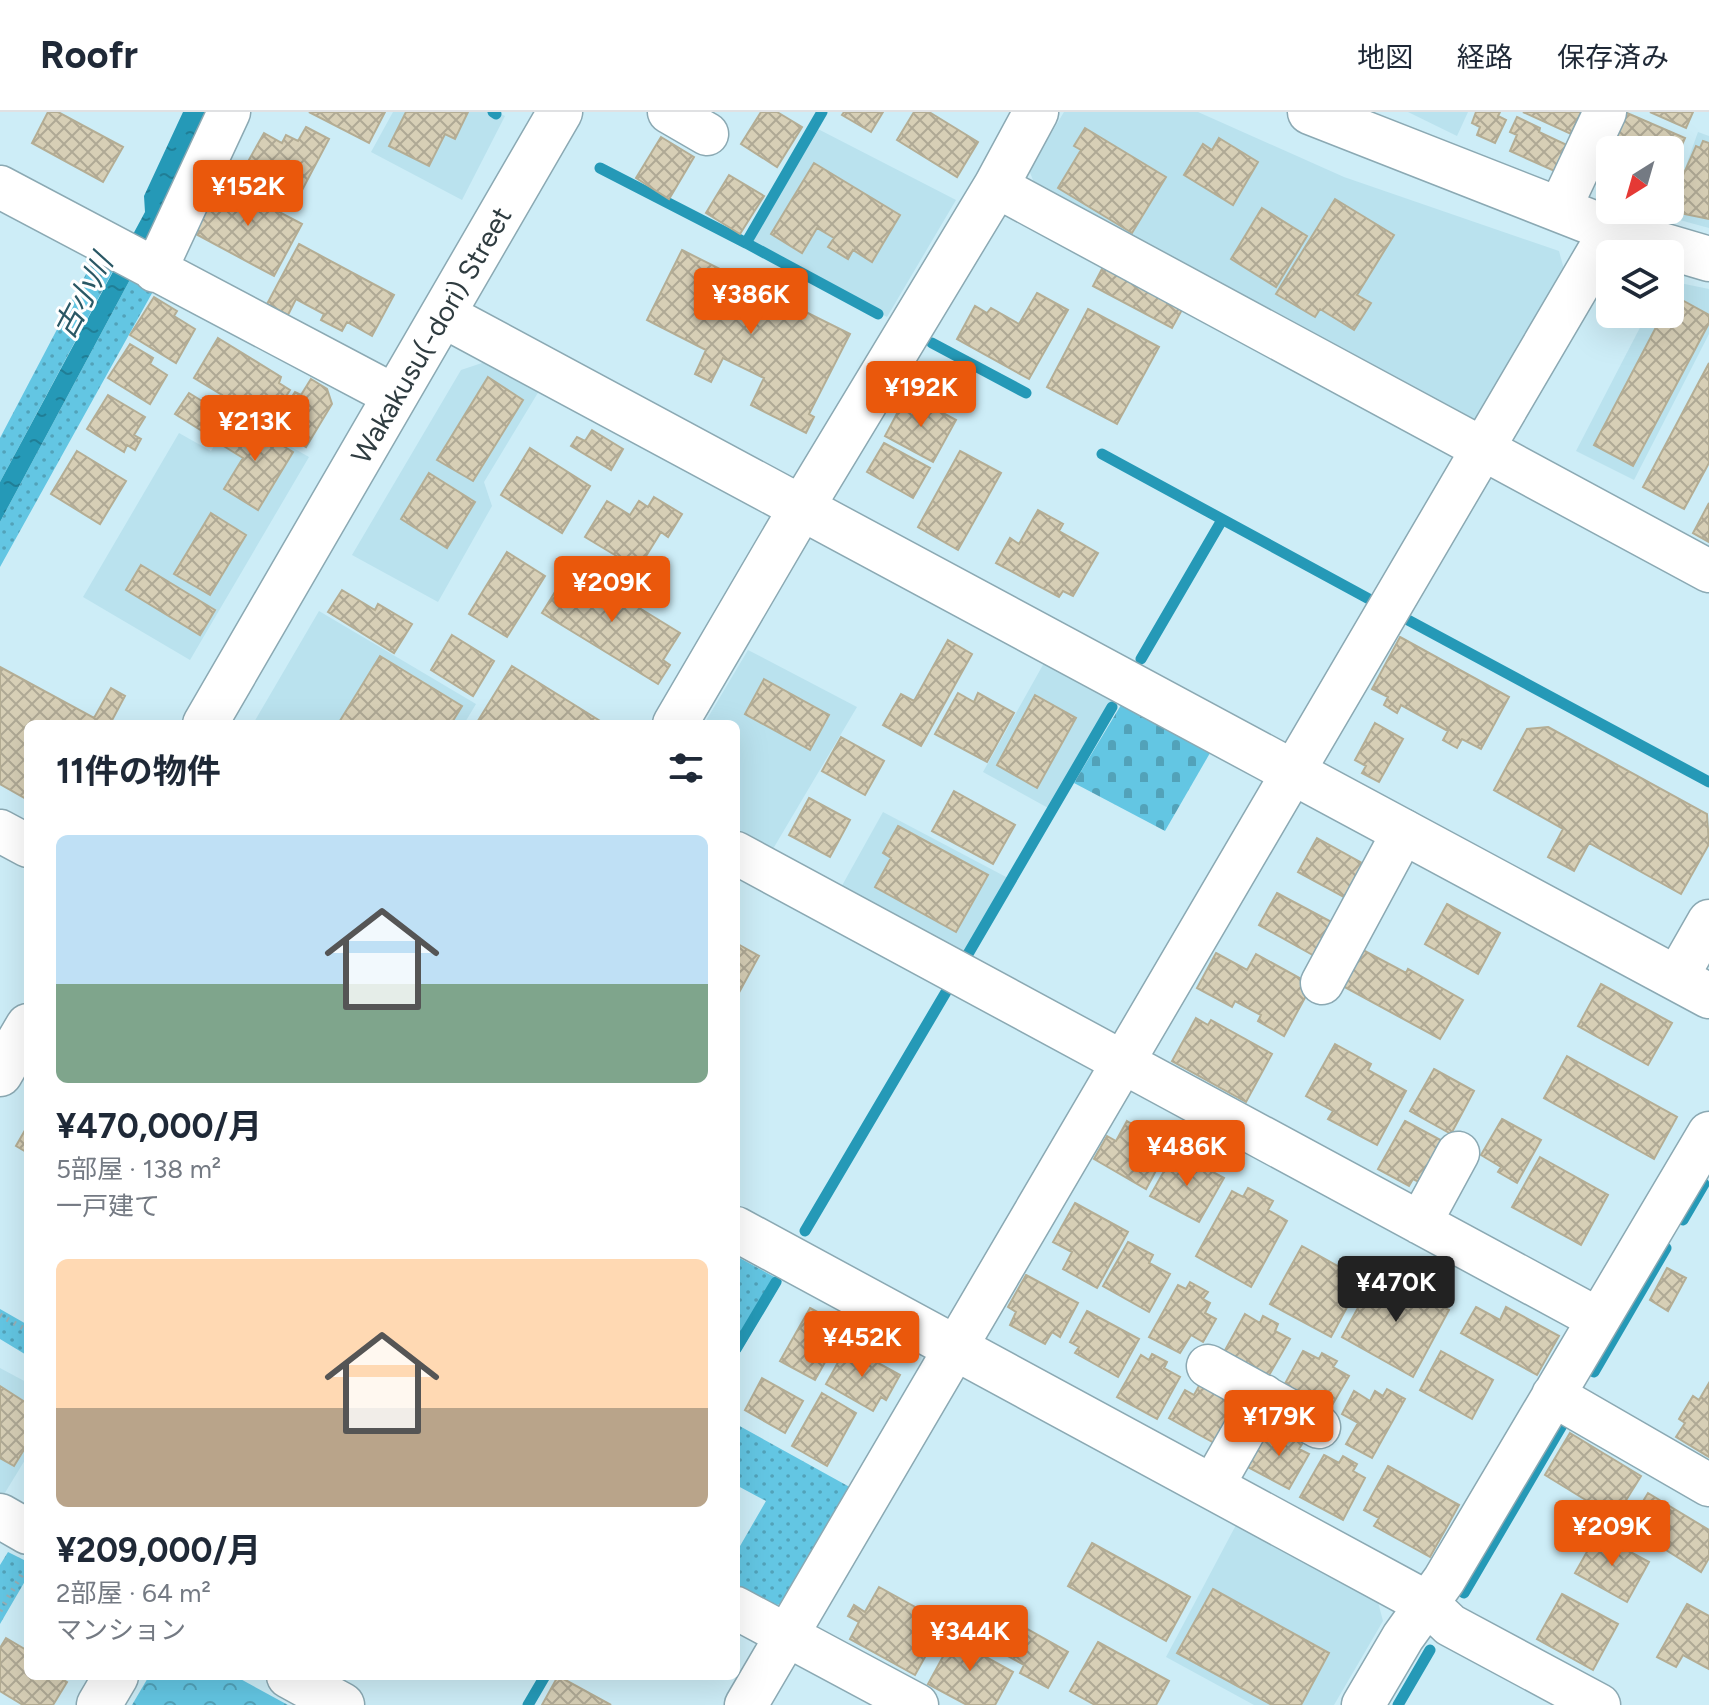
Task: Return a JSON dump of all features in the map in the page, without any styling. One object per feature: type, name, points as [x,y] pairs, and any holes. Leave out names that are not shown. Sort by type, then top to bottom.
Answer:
[{"type":"street","points":[[155,271],[229,112]]},
{"type":"street","name":"Wakakusu(-dori) Street","points":[[207,720],[560,112]]},
{"type":"street","points":[[669,112],[707,134]]},
{"type":"street","points":[[677,720],[996,186],[1036,112]]},
{"type":"street","points":[[1559,210],[1605,112]]},
{"type":"street","points":[[1336,117],[1611,230],[1709,259]]},
{"type":"street","points":[[996,186],[1709,571]]},
{"type":"street","points":[[0,187],[395,396]]},
{"type":"street","points":[[746,1705],[1611,230]]},
{"type":"street","points":[[443,315],[1693,987],[1709,921]]},
{"type":"street","points":[[0,831],[24,844]]},
{"type":"street","points":[[1322,983],[1404,831]]},
{"type":"street","points":[[740,855],[1598,1319]]},
{"type":"street","points":[[0,1074],[24,1033]]},
{"type":"street","points":[[1363,1705],[1403,1637],[1428,1604],[1709,1133]]},
{"type":"street","points":[[1420,1223],[1458,1153]]},
{"type":"street","points":[[740,1231],[1428,1604],[1450,1625],[1599,1705]]},
{"type":"street","points":[[1208,1366],[1319,1427]]},
{"type":"street","points":[[1553,1395],[1709,1485]]},
{"type":"street","points":[[1212,1487],[1264,1396]]},
{"type":"street","points":[[740,1610],[917,1705]]},
{"type":"street","points":[[99,1705],[114,1680]]},
{"type":"street","points":[[296,1680],[342,1705]]},
{"type":"path","points":[[0,1315],[24,1329]]},
{"type":"path","points":[[0,1611],[24,1571]]},
{"type":"shaded area","points":[[393,112],[497,112],[505,116],[462,200],[371,152]]},
{"type":"shaded area","points":[[1064,112],[1198,112],[1344,177],[1559,251],[1565,273],[1474,428],[1038,193],[1029,170]]},
{"type":"shaded area","points":[[1408,112],[1468,112],[1457,136]]},
{"type":"shaded area","points":[[816,128],[956,200],[887,317],[749,243]]},
{"type":"shaded area","points":[[1698,132],[1709,136],[1709,228],[1684,221],[1684,171]]},
{"type":"shaded area","points":[[1684,284],[1709,289],[1709,334],[1634,480],[1576,451],[1640,328],[1684,328]]},
{"type":"shaded area","points":[[485,362],[539,391],[484,482],[492,506],[438,602],[352,555],[461,370]]},
{"type":"shaded area","points":[[233,414],[309,457],[190,660],[83,597],[179,433],[211,451]]},
{"type":"shaded area","points":[[319,611],[476,704],[466,720],[255,720]]},
{"type":"shaded area","points":[[748,650],[857,707],[770,854],[740,838],[740,720],[706,720]]},
{"type":"shaded area","points":[[1044,663],[1113,701],[1050,809],[983,772]]},
{"type":"shaded area","points":[[883,812],[1008,878],[962,956],[839,891]]},
{"type":"shaded area","points":[[0,1368],[24,1381],[24,1462],[3,1496],[0,1495]]},
{"type":"shaded area","points":[[1236,1525],[1378,1602],[1383,1621],[1334,1705],[1254,1705],[1166,1657]]},
{"type":"green space","points":[[96,255],[116,265],[0,482],[0,438]]},
{"type":"green space","points":[[133,274],[156,286],[0,567],[0,522]]},
{"type":"green space","points":[[1121,705],[1210,753],[1165,831],[1074,783]]},
{"type":"green space","points":[[740,1258],[782,1281],[740,1352]]},
{"type":"green space","points":[[0,1309],[24,1323],[24,1354],[0,1339]]},
{"type":"green space","points":[[740,1426],[855,1490],[789,1603],[764,1607],[740,1593],[740,1546],[766,1501],[740,1487]]},
{"type":"green space","points":[[8,1552],[24,1560],[24,1583],[0,1624],[0,1565]]},
{"type":"green space","points":[[147,1680],[242,1680],[288,1705],[132,1705]]},
{"type":"water","points":[[183,112],[215,112],[133,274],[0,522],[0,482],[145,212],[144,196]]},
{"type":"building","points":[[48,112],[58,112],[123,147],[103,182],[32,143]]},
{"type":"building","points":[[309,112],[385,112],[369,143]]},
{"type":"building","points":[[406,112],[468,112],[455,139],[445,134],[429,166],[389,146]]},
{"type":"building","points":[[761,112],[777,112],[802,127],[777,167],[741,144]]},
{"type":"building","points":[[844,112],[883,112],[871,132],[842,115]]},
{"type":"building","points":[[914,112],[929,112],[978,142],[957,177],[897,140]]},
{"type":"building","points":[[1476,112],[1500,112],[1498,116],[1506,120],[1495,143],[1477,135],[1480,127],[1472,123]]},
{"type":"building","points":[[1523,112],[1581,112],[1571,134]]},
{"type":"building","points":[[1650,112],[1693,112],[1686,128]]},
{"type":"building","points":[[1627,113],[1680,136],[1617,136]]},
{"type":"building","points":[[1517,117],[1540,128],[1539,132],[1571,147],[1559,173],[1510,151],[1517,135],[1510,132]]},
{"type":"building","points":[[306,127],[329,139],[299,196],[245,167],[264,133],[282,143],[286,135],[298,141]]},
{"type":"building","points":[[1085,128],[1166,177],[1132,233],[1058,188],[1081,150],[1074,146]]},
{"type":"building","points":[[661,137],[694,157],[669,199],[636,178]]},
{"type":"building","points":[[1219,138],[1258,162],[1233,205],[1184,175],[1203,144],[1212,150]]},
{"type":"building","points":[[1703,141],[1709,143],[1709,219],[1684,214],[1684,173],[1696,146],[1700,148]]},
{"type":"building","points":[[814,163],[900,215],[872,262],[853,250],[848,259],[828,247],[834,238],[817,228],[802,253],[771,234]]},
{"type":"building","points":[[729,175],[764,196],[740,234],[706,213]]},
{"type":"building","points":[[221,181],[302,224],[274,276],[194,233]]},
{"type":"building","points":[[1335,199],[1394,235],[1357,295],[1371,303],[1354,330],[1320,309],[1315,317],[1276,294]]},
{"type":"building","points":[[1262,208],[1307,236],[1276,287],[1231,259]]},
{"type":"building","points":[[299,244],[394,295],[372,336],[347,322],[342,331],[321,320],[324,314],[296,299],[288,315],[267,304]]},
{"type":"building","points":[[682,250],[850,334],[809,414],[814,417],[806,433],[751,405],[764,378],[723,358],[711,382],[695,374],[706,350],[647,320]]},
{"type":"building","points":[[1104,265],[1183,308],[1172,328],[1093,286]]},
{"type":"building","points":[[1037,293],[1068,310],[1029,379],[957,339],[975,306],[987,313],[991,308],[1019,324]]},
{"type":"building","points":[[154,297],[177,311],[174,316],[195,329],[176,363],[130,335]]},
{"type":"building","points":[[1684,301],[1709,315],[1709,323],[1633,466],[1594,445],[1656,328],[1684,328]]},
{"type":"building","points":[[1088,309],[1159,347],[1117,424],[1047,387]]},
{"type":"building","points":[[218,338],[281,377],[279,383],[290,390],[265,429],[219,401],[222,395],[194,378]]},
{"type":"building","points":[[130,344],[153,358],[150,364],[167,375],[150,404],[108,378]]},
{"type":"building","points":[[1709,363],[1709,463],[1684,509],[1643,487]]},
{"type":"building","points":[[488,377],[523,400],[473,481],[437,460]]},
{"type":"building","points":[[311,379],[327,389],[332,404],[306,447],[273,426],[295,392],[301,395]]},
{"type":"building","points":[[189,393],[228,417],[215,439],[175,414]]},
{"type":"building","points":[[108,395],[145,417],[134,435],[141,439],[135,450],[127,445],[124,452],[87,429]]},
{"type":"building","points":[[915,398],[956,420],[933,462],[885,436],[900,408],[907,412]]},
{"type":"building","points":[[238,418],[293,452],[258,510],[224,489],[243,458],[222,445]]},
{"type":"building","points":[[592,430],[623,449],[611,470],[571,446],[577,437],[585,441]]},
{"type":"building","points":[[884,443],[930,468],[913,498],[867,472]]},
{"type":"building","points":[[530,448],[590,486],[562,533],[501,495]]},
{"type":"building","points":[[77,451],[126,481],[100,524],[51,494]]},
{"type":"building","points":[[960,451],[1001,473],[958,550],[918,527]]},
{"type":"building","points":[[429,473],[475,502],[447,548],[401,519]]},
{"type":"building","points":[[654,497],[682,514],[668,537],[661,532],[638,569],[585,537],[607,501],[630,515],[639,501],[648,507]]},
{"type":"building","points":[[1709,503],[1709,542],[1693,533]]},
{"type":"building","points":[[1038,510],[1063,524],[1059,531],[1098,553],[1073,596],[1063,591],[1059,597],[996,563],[1010,538],[1019,544]]},
{"type":"building","points":[[211,513],[246,535],[210,595],[174,574]]},
{"type":"building","points":[[507,552],[545,576],[507,637],[469,614]]},
{"type":"building","points":[[141,565],[215,610],[200,635],[126,590]]},
{"type":"building","points":[[571,566],[680,633],[663,660],[670,665],[658,684],[542,613]]},
{"type":"building","points":[[342,590],[375,610],[378,604],[412,624],[394,653],[328,612]]},
{"type":"building","points":[[452,635],[494,661],[473,696],[431,670]]},
{"type":"building","points":[[1400,637],[1509,697],[1481,749],[1462,739],[1457,748],[1443,740],[1448,731],[1401,705],[1397,713],[1384,705],[1388,697],[1372,689]]},
{"type":"building","points":[[948,640],[972,654],[921,746],[883,725],[901,694],[914,701]]},
{"type":"building","points":[[380,656],[462,706],[453,720],[340,720]]},
{"type":"building","points":[[512,666],[599,720],[478,720]]},
{"type":"building","points":[[0,667],[94,718],[111,688],[125,696],[112,720],[24,720],[24,798],[0,784]]},
{"type":"building","points":[[764,679],[829,715],[810,750],[745,714]]},
{"type":"building","points":[[958,693],[974,702],[978,693],[1014,713],[987,762],[935,734]]},
{"type":"building","points":[[1035,695],[1076,718],[1037,788],[997,765]]},
{"type":"building","points":[[1375,723],[1403,739],[1379,782],[1362,773],[1366,766],[1355,760]]},
{"type":"building","points":[[1548,727],[1707,814],[1709,844],[1681,894],[1589,843],[1574,871],[1548,857],[1563,829],[1494,790],[1527,729]]},
{"type":"building","points":[[841,737],[884,761],[865,795],[822,771]]},
{"type":"building","points":[[954,791],[1015,825],[993,864],[932,831]]},
{"type":"building","points":[[809,798],[850,820],[830,857],[789,835]]},
{"type":"building","points":[[898,826],[988,875],[956,932],[875,887],[891,858],[883,853]]},
{"type":"building","points":[[1317,838],[1369,867],[1351,901],[1298,872]]},
{"type":"building","points":[[1277,893],[1337,925],[1318,958],[1259,925]]},
{"type":"building","points":[[1447,904],[1500,933],[1478,974],[1425,944]]},
{"type":"building","points":[[740,945],[759,956],[740,991]]},
{"type":"building","points":[[1361,949],[1406,973],[1408,969],[1463,1000],[1440,1039],[1341,985]]},
{"type":"building","points":[[1216,953],[1247,970],[1256,954],[1312,985],[1284,1036],[1258,1021],[1261,1015],[1235,1001],[1232,1007],[1197,988]]},
{"type":"building","points":[[1601,984],[1672,1023],[1648,1065],[1578,1026]]},
{"type":"building","points":[[1196,1018],[1208,1025],[1211,1020],[1272,1054],[1246,1102],[1172,1061]]},
{"type":"building","points":[[1335,1044],[1371,1064],[1368,1070],[1406,1091],[1377,1145],[1328,1119],[1333,1111],[1306,1096]]},
{"type":"building","points":[[1567,1056],[1677,1117],[1654,1159],[1544,1098]]},
{"type":"building","points":[[1434,1069],[1474,1091],[1451,1134],[1410,1111]]},
{"type":"building","points":[[1502,1119],[1541,1140],[1517,1183],[1498,1172],[1501,1167],[1481,1155]]},
{"type":"building","points":[[1127,1121],[1159,1140],[1154,1148],[1165,1154],[1146,1189],[1094,1159],[1107,1136],[1116,1141]]},
{"type":"building","points":[[1405,1121],[1446,1143],[1423,1184],[1413,1179],[1409,1186],[1378,1169]]},
{"type":"building","points":[[24,1132],[24,1151],[16,1146]]},
{"type":"building","points":[[1172,1157],[1186,1165],[1189,1159],[1224,1178],[1199,1222],[1150,1196]]},
{"type":"building","points":[[1540,1157],[1608,1195],[1581,1245],[1512,1207]]},
{"type":"building","points":[[1248,1188],[1273,1201],[1268,1210],[1287,1221],[1251,1287],[1196,1256],[1232,1191],[1243,1197]]},
{"type":"building","points":[[1075,1203],[1128,1232],[1097,1288],[1063,1269],[1072,1252],[1053,1242]]},
{"type":"building","points":[[1128,1242],[1153,1255],[1149,1263],[1170,1274],[1149,1312],[1103,1286]]},
{"type":"building","points":[[1302,1246],[1341,1268],[1337,1276],[1358,1287],[1331,1337],[1270,1304]]},
{"type":"building","points":[[1667,1268],[1686,1278],[1668,1311],[1650,1300]]},
{"type":"building","points":[[1378,1271],[1449,1310],[1413,1377],[1342,1337]]},
{"type":"building","points":[[1026,1275],[1078,1303],[1060,1337],[1052,1332],[1045,1344],[1010,1325],[1016,1312],[1008,1307]]},
{"type":"building","points":[[1190,1282],[1208,1292],[1203,1299],[1210,1303],[1205,1313],[1216,1319],[1203,1342],[1191,1335],[1180,1353],[1149,1337],[1178,1285],[1186,1289]]},
{"type":"building","points":[[1476,1307],[1500,1320],[1506,1307],[1559,1336],[1537,1375],[1461,1333]]},
{"type":"building","points":[[810,1308],[845,1327],[815,1380],[780,1361]]},
{"type":"building","points":[[1087,1311],[1139,1339],[1118,1377],[1075,1353],[1079,1347],[1070,1342]]},
{"type":"building","points":[[1245,1314],[1260,1323],[1263,1316],[1278,1324],[1275,1331],[1290,1339],[1268,1377],[1224,1352]]},
{"type":"building","points":[[847,1346],[900,1375],[886,1400],[881,1397],[873,1411],[826,1384]]},
{"type":"building","points":[[1303,1351],[1319,1359],[1322,1353],[1337,1361],[1333,1367],[1349,1376],[1327,1414],[1282,1389]]},
{"type":"building","points":[[1441,1351],[1493,1380],[1472,1419],[1420,1390]]},
{"type":"building","points":[[1152,1354],[1167,1362],[1164,1368],[1180,1377],[1157,1419],[1117,1397],[1141,1355],[1149,1360]]},
{"type":"building","points":[[762,1378],[803,1401],[785,1433],[745,1410]]},
{"type":"building","points":[[1709,1383],[1709,1457],[1676,1437],[1685,1423],[1679,1419],[1693,1396],[1699,1400]]},
{"type":"building","points":[[1200,1384],[1237,1405],[1216,1444],[1169,1418],[1185,1390],[1194,1395]]},
{"type":"building","points":[[0,1386],[24,1401],[24,1450],[14,1466],[0,1458]]},
{"type":"building","points":[[1387,1389],[1405,1399],[1372,1458],[1346,1444],[1358,1423],[1342,1414],[1354,1391],[1370,1401],[1375,1391],[1383,1396]]},
{"type":"building","points":[[822,1393],[856,1413],[827,1466],[792,1446]]},
{"type":"building","points":[[1266,1430],[1280,1438],[1284,1431],[1304,1441],[1299,1449],[1309,1454],[1289,1489],[1246,1466]]},
{"type":"building","points":[[1570,1433],[1641,1476],[1615,1518],[1545,1475]]},
{"type":"building","points":[[1324,1455],[1339,1463],[1343,1456],[1357,1464],[1353,1471],[1365,1478],[1343,1520],[1300,1497]]},
{"type":"building","points":[[1388,1466],[1459,1505],[1430,1557],[1374,1526],[1379,1518],[1364,1510]]},
{"type":"building","points":[[1648,1493],[1709,1530],[1709,1558],[1701,1572],[1628,1526]]},
{"type":"building","points":[[1597,1534],[1649,1562],[1627,1602],[1575,1573]]},
{"type":"building","points":[[1092,1543],[1190,1597],[1166,1641],[1068,1586]]},
{"type":"building","points":[[879,1587],[944,1623],[915,1675],[850,1639],[859,1622],[848,1616],[854,1605],[865,1612]]},
{"type":"building","points":[[1213,1589],[1329,1653],[1301,1705],[1272,1705],[1177,1653]]},
{"type":"building","points":[[1562,1594],[1618,1624],[1593,1670],[1537,1639]]},
{"type":"building","points":[[1687,1604],[1709,1616],[1709,1669],[1683,1655],[1676,1667],[1657,1657]]},
{"type":"building","points":[[1013,1621],[1068,1652],[1048,1688],[1020,1673],[1024,1665],[997,1650]]},
{"type":"building","points":[[958,1629],[980,1641],[975,1651],[1013,1672],[995,1705],[967,1705],[928,1684]]},
{"type":"building","points":[[6,1638],[24,1649],[24,1680],[67,1682],[53,1705],[23,1705],[0,1691],[0,1648]]},
{"type":"building","points":[[1098,1642],[1169,1681],[1156,1705],[1095,1705],[1070,1691]]},
{"type":"building","points":[[556,1680],[565,1680],[611,1705],[542,1705]]},
{"type":"waterway","points":[[822,112],[746,243],[878,314]]},
{"type":"waterway","points":[[600,168],[746,243]]},
{"type":"waterway","points":[[932,343],[1026,393]]},
{"type":"waterway","points":[[1102,454],[1369,599]]},
{"type":"waterway","points":[[1141,659],[1222,520]]},
{"type":"waterway","points":[[1408,620],[1709,782]]},
{"type":"waterway","points":[[968,954],[1112,707]]},
{"type":"waterway","points":[[805,1231],[946,992]]},
{"type":"waterway","points":[[1683,1220],[1704,1184]]},
{"type":"waterway","points":[[1594,1372],[1666,1248]]},
{"type":"waterway","points":[[740,1342],[776,1282]]},
{"type":"waterway","points":[[1464,1593],[1564,1422]]},
{"type":"waterway","points":[[1398,1705],[1430,1650]]},
{"type":"waterway","points":[[528,1705],[543,1680]]},
{"type":"water label","name":"古小川","points":[[83,296]]}]
